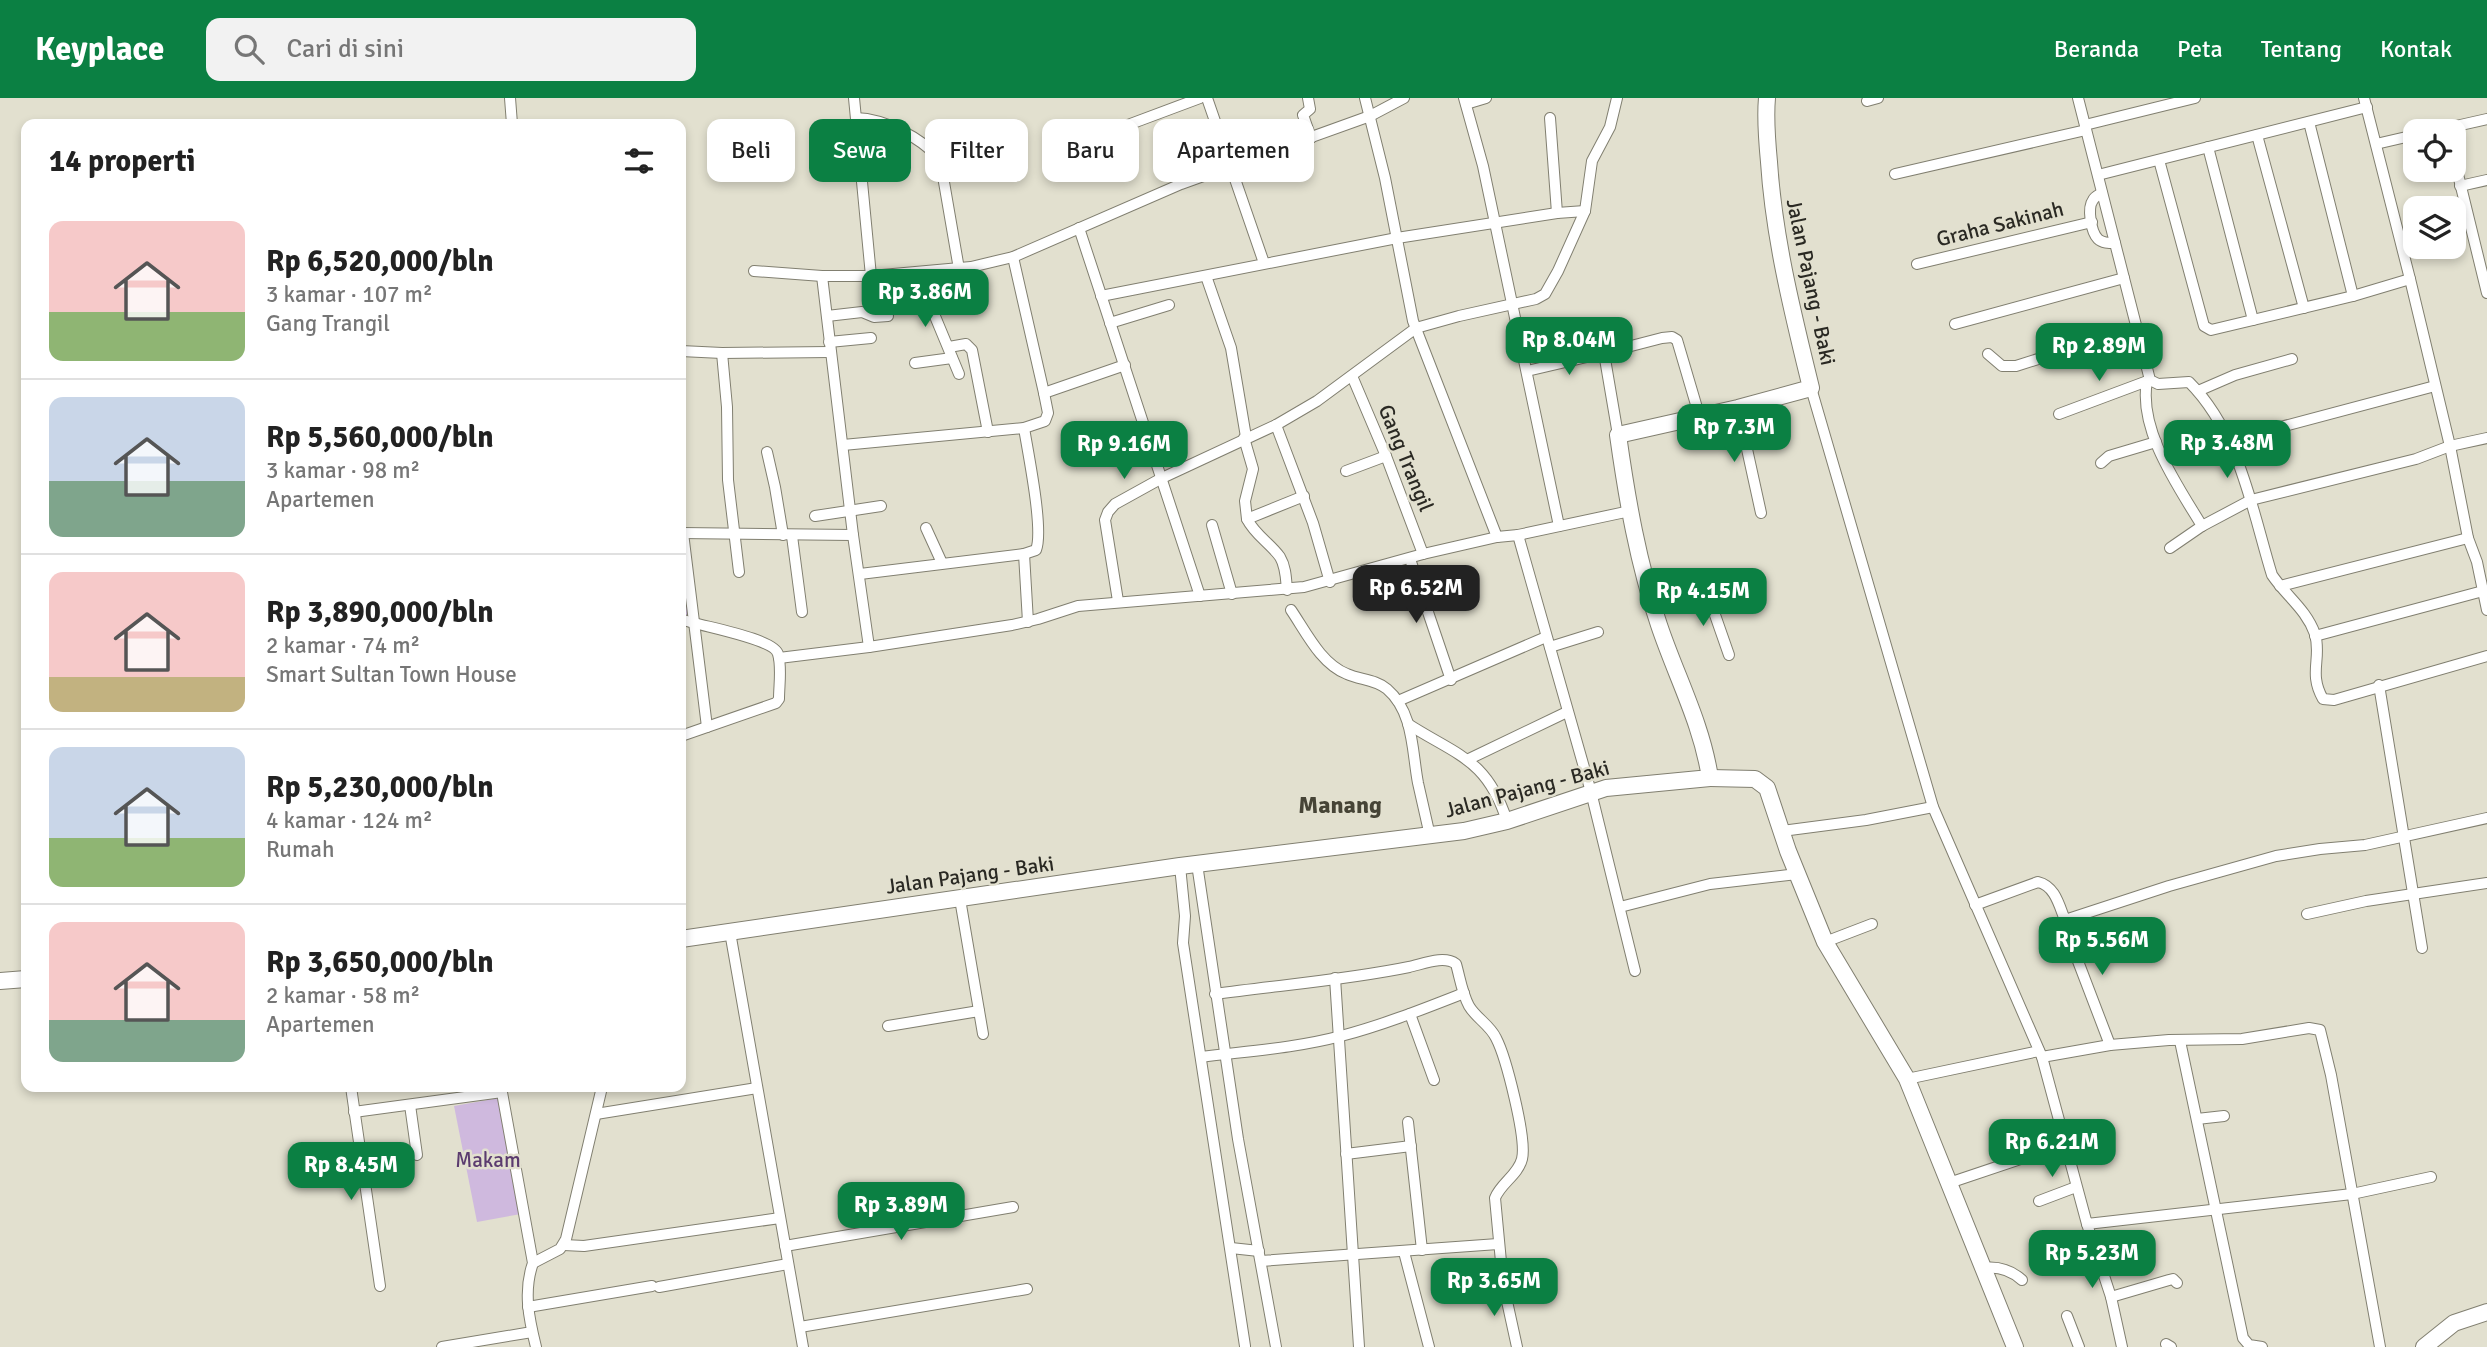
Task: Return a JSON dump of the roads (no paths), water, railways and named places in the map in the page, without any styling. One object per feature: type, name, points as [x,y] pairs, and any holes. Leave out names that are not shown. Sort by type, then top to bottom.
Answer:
[{"type":"main road","name":"Jalan Pajang - Baki","points":[[1618,435],[1700,418],[1811,388],[1790,301],[1771,199],[1767,98]]},
{"type":"main road","points":[[1618,435],[1637,549],[1658,624],[1695,720],[1710,778]]},
{"type":"main road","name":"Jalan Pajang - Baki","points":[[686,938],[1189,865],[1487,827],[1618,785],[1710,778],[1746,778],[1762,782],[1771,798],[1782,831]]},
{"type":"main road","points":[[1782,831],[1825,942],[1907,1079],[2015,1347]]},
{"type":"main road","points":[[0,981],[21,979]]},
{"type":"main road","points":[[2424,1347],[2454,1322],[2487,1312]]},
{"type":"street","points":[[510,98],[512,119]]},
{"type":"street","points":[[855,98],[871,276]]},
{"type":"street","points":[[1139,121],[1200,98]]},
{"type":"street","points":[[1207,98],[1214,119]]},
{"type":"street","points":[[1303,119],[1303,115],[1310,109],[1308,98]]},
{"type":"street","points":[[1365,98],[1415,325],[1497,537]]},
{"type":"street","points":[[1314,137],[1370,116],[1404,98]]},
{"type":"street","points":[[1486,98],[1465,101],[1483,166],[1559,526]]},
{"type":"street","points":[[1118,601],[1105,520],[1115,504],[1245,434],[1276,425],[1317,401],[1415,325],[1511,305],[1545,294],[1559,271],[1586,211],[1592,161],[1610,127],[1617,98]]},
{"type":"street","points":[[2078,98],[2149,381],[2145,404],[2156,442],[2202,526]]},
{"type":"street","points":[[1895,174],[2195,98]]},
{"type":"street","points":[[2098,175],[2309,122],[2365,103],[2410,279],[2450,446],[2468,538],[2477,562],[2487,610]]},
{"type":"street","points":[[856,118],[875,119],[900,130],[940,159],[959,269]]},
{"type":"street","points":[[1550,118],[1557,213]]},
{"type":"street","points":[[2466,125],[2487,120]]},
{"type":"street","points":[[2309,122],[2353,296]]},
{"type":"street","points":[[2257,135],[2304,308]]},
{"type":"street","points":[[2376,144],[2403,138]]},
{"type":"street","points":[[2208,147],[2253,320]]},
{"type":"street","points":[[2159,160],[2204,326],[2211,330],[2353,296],[2410,279]]},
{"type":"street","points":[[2460,186],[2487,180]]},
{"type":"street","points":[[754,271],[871,276],[959,269],[1013,257],[1187,182]]},
{"type":"street","points":[[1235,182],[1264,263]]},
{"type":"street","points":[[2459,182],[2487,293]]},
{"type":"street","name":"Graha Sakinah","points":[[2102,193],[2090,204],[2092,222],[2098,239],[2115,243]]},
{"type":"street","points":[[1101,296],[1397,238],[1557,213],[1586,211]]},
{"type":"street","name":"Graha Sakinah","points":[[1917,264],[2092,222]]},
{"type":"street","points":[[1079,228],[1200,596]]},
{"type":"street","points":[[2474,241],[2487,237]]},
{"type":"street","points":[[844,445],[1024,428],[1046,420],[1048,413],[1044,393],[1013,257]]},
{"type":"street","points":[[917,273],[959,374]]},
{"type":"street","points":[[822,276],[853,535],[870,647]]},
{"type":"street","points":[[1206,276],[1231,348],[1253,469],[1245,501],[1247,519],[1252,529],[1279,556],[1285,570],[1287,590]]},
{"type":"street","points":[[1955,324],[2123,278]]},
{"type":"street","points":[[930,304],[947,303],[960,309]]},
{"type":"street","points":[[1110,323],[1169,305]]},
{"type":"street","points":[[827,316],[862,312],[874,317],[888,316]]},
{"type":"street","points":[[1988,354],[2002,366],[2015,366],[2136,332]]},
{"type":"street","points":[[1527,370],[1672,337],[1677,340],[1700,418]]},
{"type":"street","points":[[686,354],[829,347],[872,338]]},
{"type":"street","points":[[915,363],[951,352],[966,344],[972,350],[988,432]]},
{"type":"street","points":[[722,353],[727,407],[728,480],[739,572]]},
{"type":"street","points":[[1604,353],[1618,435]]},
{"type":"street","points":[[2198,391],[2235,375],[2292,359]]},
{"type":"street","points":[[1044,393],[1125,365]]},
{"type":"street","name":"Gang Trangil","points":[[1352,376],[1423,554]]},
{"type":"street","points":[[2059,414],[2149,381],[2158,384],[2189,382],[2198,391],[2228,441],[2251,500],[2273,575],[2304,610],[2315,636],[2315,677],[2323,699],[2334,700],[2487,656]]},
{"type":"street","points":[[2228,441],[2435,386]]},
{"type":"street","points":[[1811,388],[1933,807],[2041,1054],[2076,1187],[2111,1297],[2122,1347]]},
{"type":"street","points":[[1738,408],[1761,513]]},
{"type":"street","points":[[1276,425],[1304,496],[1330,582]]},
{"type":"street","points":[[860,574],[1024,554],[1035,550],[1038,538],[1024,428]]},
{"type":"street","points":[[2170,548],[2202,526],[2251,500],[2416,459],[2450,446],[2487,438]]},
{"type":"street","points":[[2101,463],[2109,456],[2156,442]]},
{"type":"street","points":[[767,452],[802,612]]},
{"type":"street","points":[[1346,471],[1386,456]]},
{"type":"street","points":[[1247,519],[1304,496]]},
{"type":"street","points":[[815,516],[881,506]]},
{"type":"street","points":[[779,658],[870,647],[1028,622],[1067,608],[1118,601],[1287,590],[1330,582],[1423,554],[1630,511]]},
{"type":"street","points":[[1212,525],[1232,594]]},
{"type":"street","points":[[926,528],[942,563]]},
{"type":"street","points":[[686,533],[853,535]]},
{"type":"street","points":[[1518,535],[1591,792],[1635,971]]},
{"type":"street","points":[[2280,586],[2468,538]]},
{"type":"street","points":[[1024,554],[1028,622]]},
{"type":"street","points":[[1410,559],[1451,680]]},
{"type":"street","points":[[686,563],[707,727]]},
{"type":"street","points":[[1651,596],[1692,588],[1707,592],[1729,655]]},
{"type":"street","points":[[2315,636],[2483,591]]},
{"type":"street","points":[[1291,610],[1314,644],[1336,669],[1376,682],[1387,688],[1398,701],[1409,724],[1430,836]]},
{"type":"street","points":[[686,622],[772,646],[779,658],[778,702],[686,734]]},
{"type":"street","points":[[1398,701],[1548,642],[1598,632]]},
{"type":"street","points":[[2379,685],[2422,948]]},
{"type":"street","points":[[1469,759],[1567,712]]},
{"type":"street","points":[[1409,724],[1469,759],[1482,771],[1496,791],[1507,821]]},
{"type":"street","points":[[1782,831],[1866,820],[1933,807]]},
{"type":"street","points":[[2065,920],[2169,886],[2276,856],[2365,845],[2487,818]]},
{"type":"street","points":[[1189,865],[1215,994],[1276,1347]]},
{"type":"street","points":[[1189,865],[1183,943],[1245,1346]]},
{"type":"street","points":[[1620,907],[1710,884],[1797,874]]},
{"type":"street","points":[[1975,905],[2038,882],[2053,891],[2110,1045]]},
{"type":"street","points":[[2307,914],[2366,901],[2487,883]]},
{"type":"street","points":[[960,899],[983,1034]]},
{"type":"street","points":[[1825,942],[1872,924]]},
{"type":"street","points":[[730,932],[803,1347]]},
{"type":"street","points":[[1215,994],[1396,970],[1441,960],[1453,961],[1456,964],[1469,1006],[1498,1041],[1516,1103],[1522,1161],[1495,1198],[1503,1283],[1517,1347]]},
{"type":"street","points":[[1335,978],[1359,1347]]},
{"type":"street","points":[[1201,1057],[1338,1037],[1464,993]]},
{"type":"street","points":[[888,1026],[979,1011]]},
{"type":"street","points":[[1410,1014],[1434,1080]]},
{"type":"street","points":[[1907,1079],[2041,1054],[2110,1045],[2242,1039],[2309,1028],[2320,1030],[2331,1076],[2380,1347]]},
{"type":"street","points":[[2180,1041],[2243,1338],[2249,1345],[2262,1347]]},
{"type":"street","points":[[596,1114],[757,1088]]},
{"type":"street","points":[[352,1092],[380,1286]]},
{"type":"street","points":[[354,1112],[490,1092]]},
{"type":"street","points":[[502,1092],[533,1263],[527,1282],[528,1307],[536,1347]]},
{"type":"street","points":[[533,1263],[564,1245],[601,1092]]},
{"type":"street","points":[[410,1105],[417,1155]]},
{"type":"street","points":[[2197,1119],[2224,1116]]},
{"type":"street","points":[[1408,1122],[1422,1250]]},
{"type":"street","points":[[1949,1183],[2065,1144]]},
{"type":"street","points":[[1346,1154],[1411,1146]]},
{"type":"street","points":[[2087,1224],[2352,1194],[2431,1177]]},
{"type":"street","points":[[2039,1201],[2076,1187]]},
{"type":"street","points":[[785,1246],[1013,1207]]},
{"type":"street","points":[[564,1245],[584,1246],[780,1218]]},
{"type":"street","points":[[1231,1248],[1260,1256],[1353,1256],[1498,1244]]},
{"type":"street","points":[[1404,1252],[1429,1347]]},
{"type":"street","points":[[528,1307],[788,1264]]},
{"type":"street","points":[[1983,1268],[2005,1269],[2022,1280]]},
{"type":"street","points":[[2111,1297],[2173,1279],[2178,1283]]},
{"type":"street","points":[[800,1327],[1027,1289]]},
{"type":"street","points":[[2067,1315],[2079,1347]]},
{"type":"street","points":[[442,1347],[532,1332]]},
{"type":"district","name":"Manang","points":[[1340,805]]},
{"type":"park label","name":"Makam","points":[[488,1160]]}]
